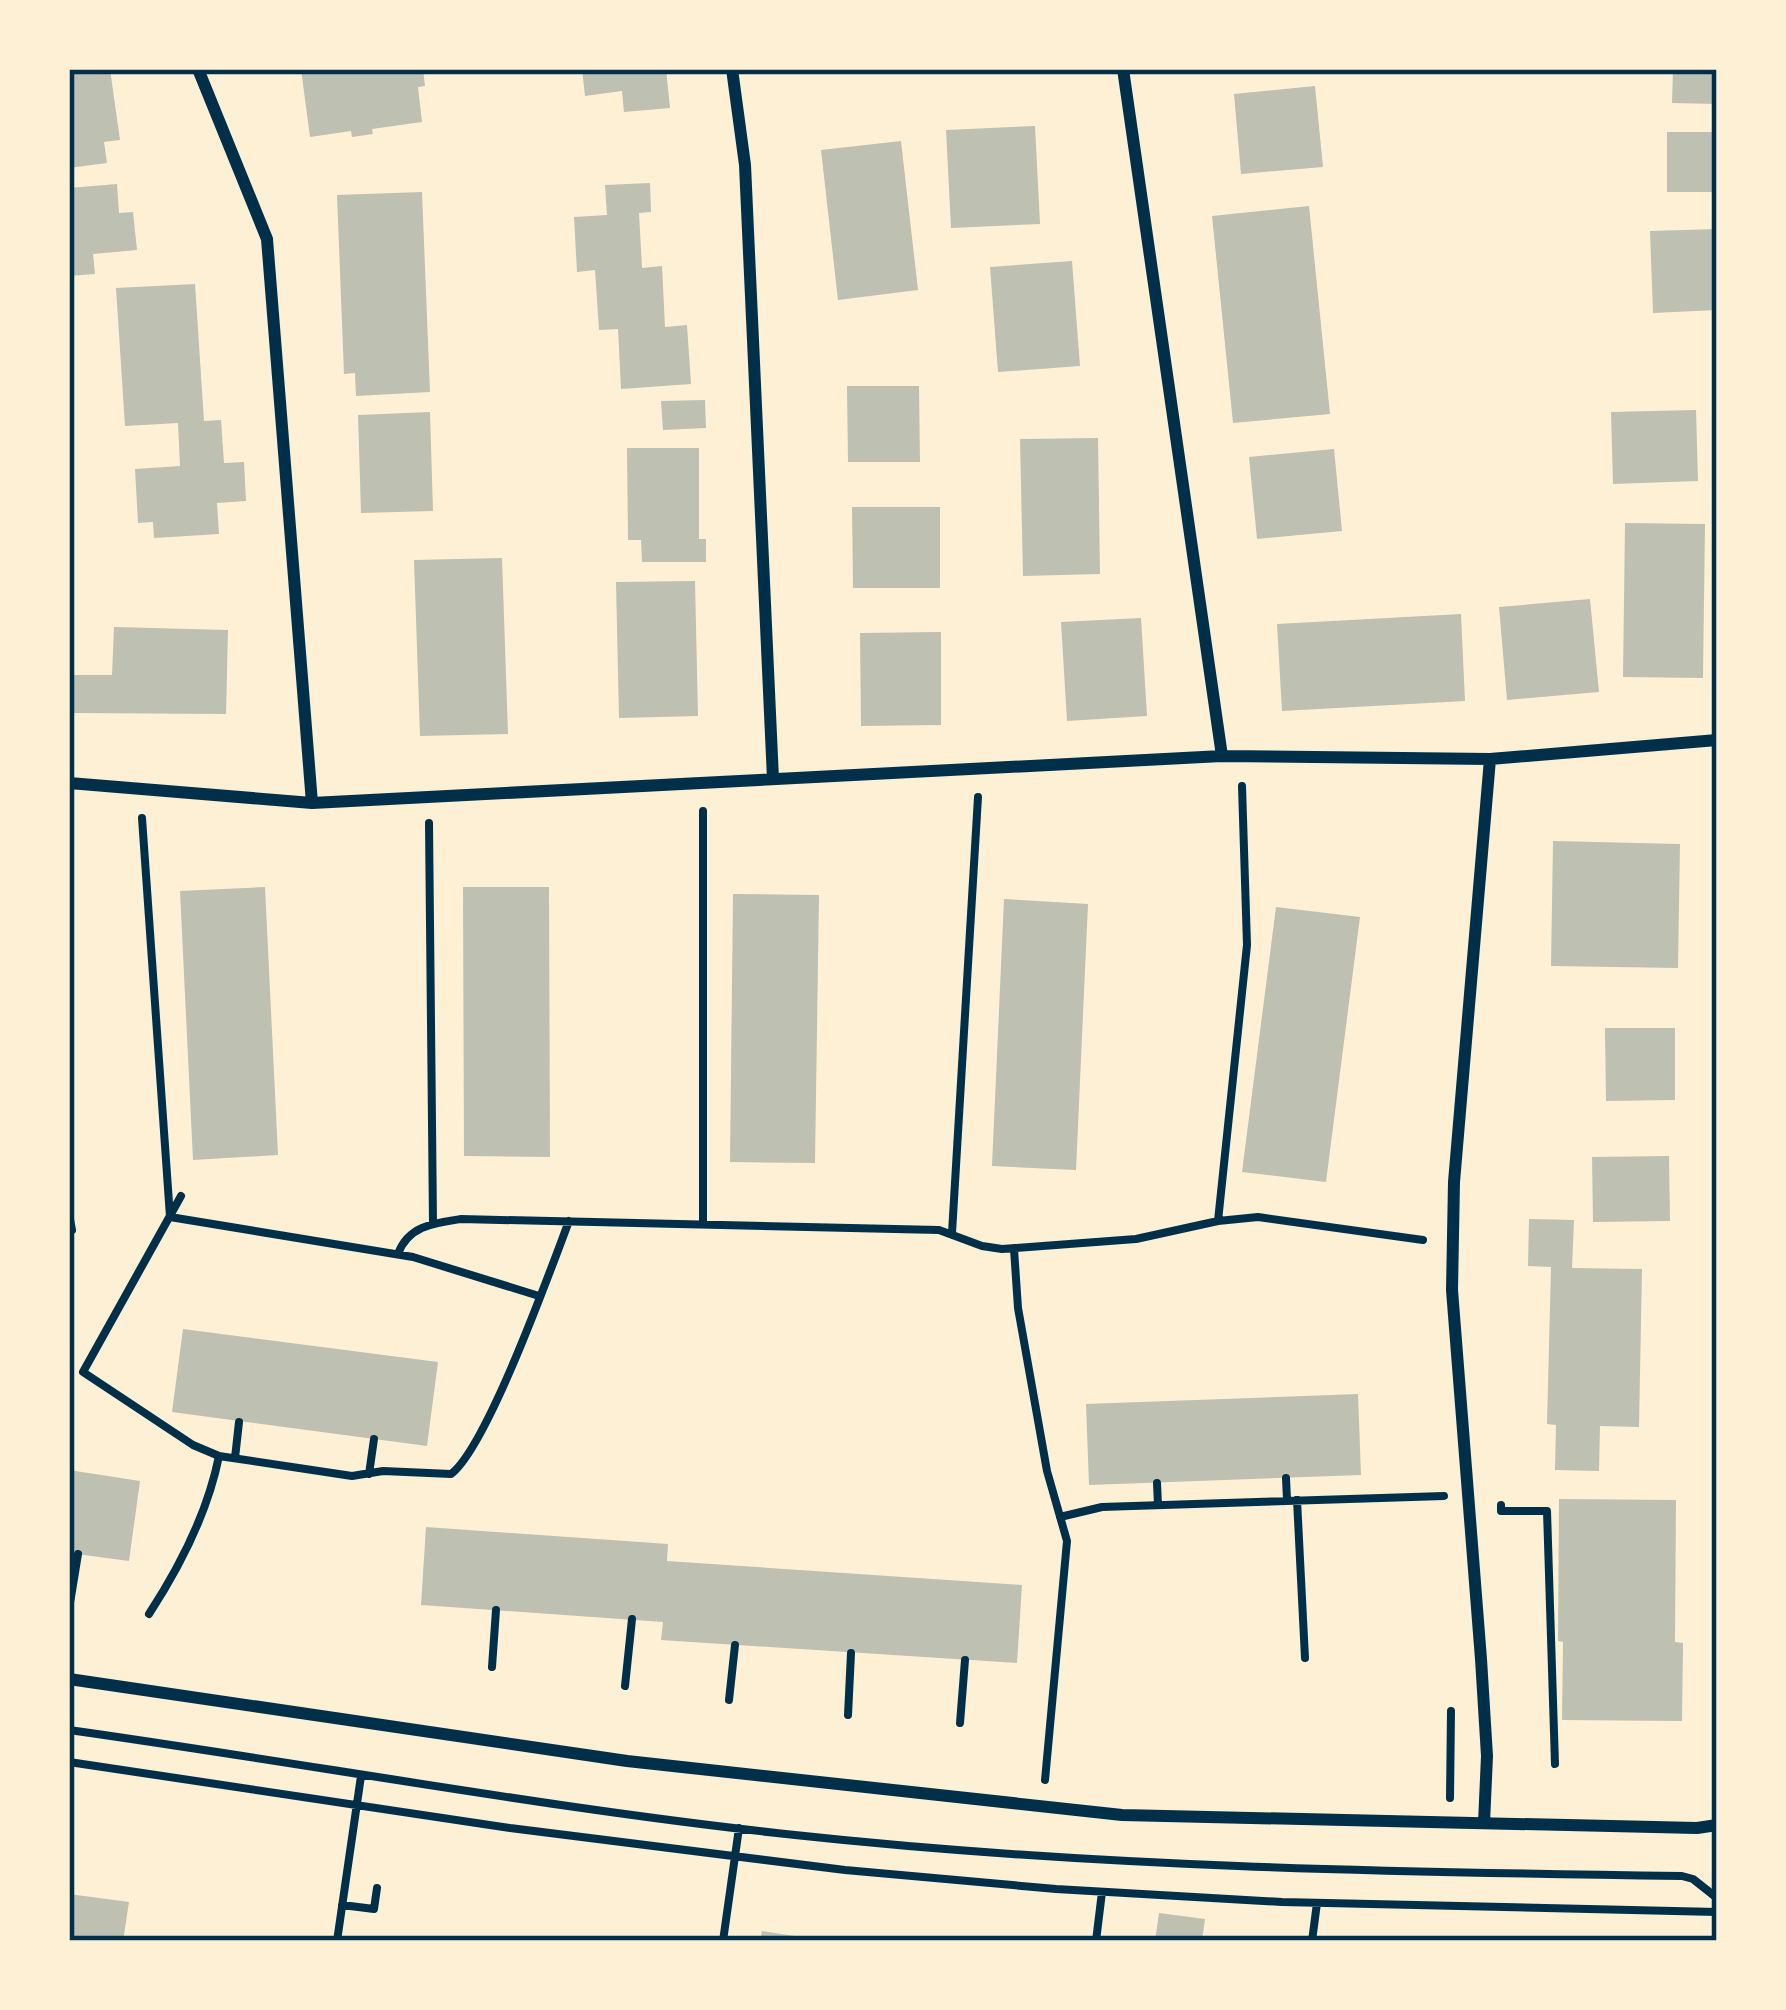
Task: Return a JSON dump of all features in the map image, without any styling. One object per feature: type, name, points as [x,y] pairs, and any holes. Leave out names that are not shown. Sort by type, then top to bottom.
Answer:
[{"type":"street","points":[[198,69],[267,239],[312,803]]},
{"type":"street","points":[[733,69],[745,165],[773,779]]},
{"type":"street","points":[[1123,69],[1222,755]]},
{"type":"street","points":[[69,783],[312,803],[1222,755],[1490,759],[1717,740]]},
{"type":"street","points":[[1484,1822],[1487,1756],[1452,1290],[1490,759]]},
{"type":"street","points":[[69,1679],[648,1764],[1122,1815],[1717,1826]]},
{"type":"path","points":[[1218,1221],[1246,945],[1242,756]]},
{"type":"path","points":[[952,1233],[980,769]]},
{"type":"path","points":[[703,784],[703,1224]]},
{"type":"path","points":[[140,789],[170,1217]]},
{"type":"path","points":[[428,797],[433,1223]]},
{"type":"path","points":[[182,1196],[83,1372],[218,1456],[352,1476],[393,1471],[451,1474],[460,1467],[470,1454],[569,1221]]},
{"type":"path","points":[[69,1214],[72,1230]]},
{"type":"path","points":[[170,1217],[398,1254],[539,1296]]},
{"type":"path","points":[[398,1254],[403,1240],[433,1223],[461,1219],[952,1233],[982,1246],[1014,1249],[1136,1239],[1218,1221],[1283,1219],[1424,1240]]},
{"type":"path","points":[[1014,1249],[1018,1308],[1047,1471],[1067,1541],[1043,1805]]},
{"type":"path","points":[[235,1458],[239,1421]]},
{"type":"path","points":[[369,1474],[374,1439]]},
{"type":"path","points":[[149,1614],[200,1513],[218,1456]]},
{"type":"path","points":[[1286,1478],[1292,1500],[1305,1658]]},
{"type":"path","points":[[1157,1483],[1158,1505]]},
{"type":"path","points":[[1060,1517],[1086,1509],[1158,1505],[1469,1496]]},
{"type":"path","points":[[1500,1497],[1502,1511],[1546,1511],[1555,1764]]},
{"type":"path","points":[[70,1603],[78,1554]]},
{"type":"path","points":[[492,1667],[496,1610]]},
{"type":"path","points":[[625,1686],[632,1619]]},
{"type":"path","points":[[729,1700],[734,1645]]},
{"type":"path","points":[[848,1715],[851,1653]]},
{"type":"path","points":[[960,1724],[964,1660]]},
{"type":"path","points":[[69,1730],[739,1828],[1031,1857],[1258,1869],[1682,1876],[1717,1898]]},
{"type":"path","points":[[69,1762],[357,1806],[867,1872],[1102,1892],[1317,1903],[1717,1912]]},
{"type":"path","points":[[337,1941],[361,1776]]},
{"type":"path","points":[[722,1941],[739,1828]]},
{"type":"path","points":[[342,1904],[374,1909],[377,1888]]},
{"type":"path","points":[[1096,1941],[1102,1892]]},
{"type":"path","points":[[1312,1941],[1317,1903]]},
{"type":"building","points":[[110,69],[120,140],[104,142],[107,163],[69,168],[69,74]]},
{"type":"building","points":[[301,69],[423,69],[425,86],[418,87],[422,122],[372,129],[373,134],[352,137],[351,131],[310,137]]},
{"type":"building","points":[[582,69],[666,69],[670,108],[624,112],[622,91],[585,96]]},
{"type":"building","points":[[1673,69],[1717,69],[1717,104],[1672,103]]},
{"type":"building","points":[[1315,86],[1323,167],[1241,174],[1234,94]]},
{"type":"building","points":[[1035,126],[1040,224],[951,228],[946,130]]},
{"type":"building","points":[[1667,132],[1717,132],[1717,192],[1667,192]]},
{"type":"building","points":[[901,141],[918,290],[838,300],[821,150]]},
{"type":"building","points":[[650,183],[651,212],[639,213],[642,268],[662,266],[665,327],[687,325],[691,384],[621,389],[618,329],[599,330],[595,270],[577,272],[574,217],[607,215],[605,185]]},
{"type":"building","points":[[117,184],[119,213],[133,212],[137,250],[93,254],[95,274],[69,276],[69,188]]},
{"type":"building","points":[[422,192],[430,392],[356,396],[355,373],[344,374],[337,195]]},
{"type":"building","points":[[1309,206],[1330,414],[1233,423],[1212,216]]},
{"type":"building","points":[[1717,229],[1717,310],[1653,313],[1650,231]]},
{"type":"building","points":[[1072,261],[1080,366],[998,372],[990,267]]},
{"type":"building","points":[[195,284],[204,421],[221,420],[224,463],[244,462],[246,501],[217,503],[219,534],[154,538],[153,522],[138,523],[135,469],[180,466],[178,423],[125,426],[116,288]]},
{"type":"building","points":[[847,386],[919,386],[920,462],[848,462]]},
{"type":"building","points":[[705,400],[706,428],[663,430],[661,401]]},
{"type":"building","points":[[1696,410],[1698,481],[1613,484],[1611,412]]},
{"type":"building","points":[[430,412],[433,511],[361,513],[358,415]]},
{"type":"building","points":[[1098,438],[1100,574],[1023,576],[1020,439]]},
{"type":"building","points":[[627,448],[699,448],[699,539],[706,539],[706,562],[642,562],[641,540],[628,540]]},
{"type":"building","points":[[1334,449],[1342,531],[1257,539],[1249,457]]},
{"type":"building","points":[[852,507],[940,507],[940,588],[853,588]]},
{"type":"building","points":[[1625,523],[1705,524],[1703,678],[1623,677]]},
{"type":"building","points":[[502,558],[508,734],[420,736],[414,560]]},
{"type":"building","points":[[695,581],[698,716],[619,718],[616,582]]},
{"type":"building","points":[[1590,599],[1599,692],[1507,700],[1499,607]]},
{"type":"building","points":[[1461,614],[1465,701],[1282,711],[1277,624]]},
{"type":"building","points":[[1141,618],[1147,716],[1067,721],[1061,622]]},
{"type":"building","points":[[114,627],[228,630],[226,714],[69,713],[69,675],[112,675]]},
{"type":"building","points":[[941,632],[941,725],[861,726],[860,633]]},
{"type":"building","points":[[1553,841],[1680,844],[1678,968],[1551,966]]},
{"type":"building","points":[[265,887],[278,1155],[193,1160],[180,891]]},
{"type":"building","points":[[463,887],[549,887],[550,1157],[464,1156]]},
{"type":"building","points":[[733,894],[819,895],[815,1163],[730,1162]]},
{"type":"building","points":[[1004,899],[1088,904],[1076,1170],[992,1166]]},
{"type":"building","points":[[1276,907],[1360,917],[1326,1182],[1242,1172]]},
{"type":"building","points":[[1605,1028],[1675,1028],[1675,1100],[1606,1101]]},
{"type":"building","points":[[1669,1156],[1670,1221],[1593,1222],[1592,1157]]},
{"type":"building","points":[[1529,1219],[1574,1220],[1572,1268],[1642,1269],[1639,1427],[1600,1426],[1599,1471],[1555,1470],[1556,1425],[1547,1424],[1551,1267],[1528,1266]]},
{"type":"building","points":[[183,1329],[438,1362],[427,1446],[172,1412]]},
{"type":"building","points":[[1358,1394],[1361,1475],[1089,1485],[1086,1404]]},
{"type":"building","points":[[69,1470],[140,1481],[129,1561],[69,1553]]},
{"type":"building","points":[[1559,1499],[1676,1500],[1675,1642],[1683,1643],[1682,1721],[1562,1720]]},
{"type":"building","points":[[426,1527],[668,1544],[667,1561],[1022,1585],[1017,1663],[661,1640],[663,1622],[421,1605]]},
{"type":"building","points":[[69,1894],[129,1902],[123,1941],[69,1941]]},
{"type":"building","points":[[1159,1913],[1205,1919],[1202,1941],[1155,1941]]},
{"type":"building","points":[[762,1931],[808,1938],[808,1941],[760,1941]]}]
